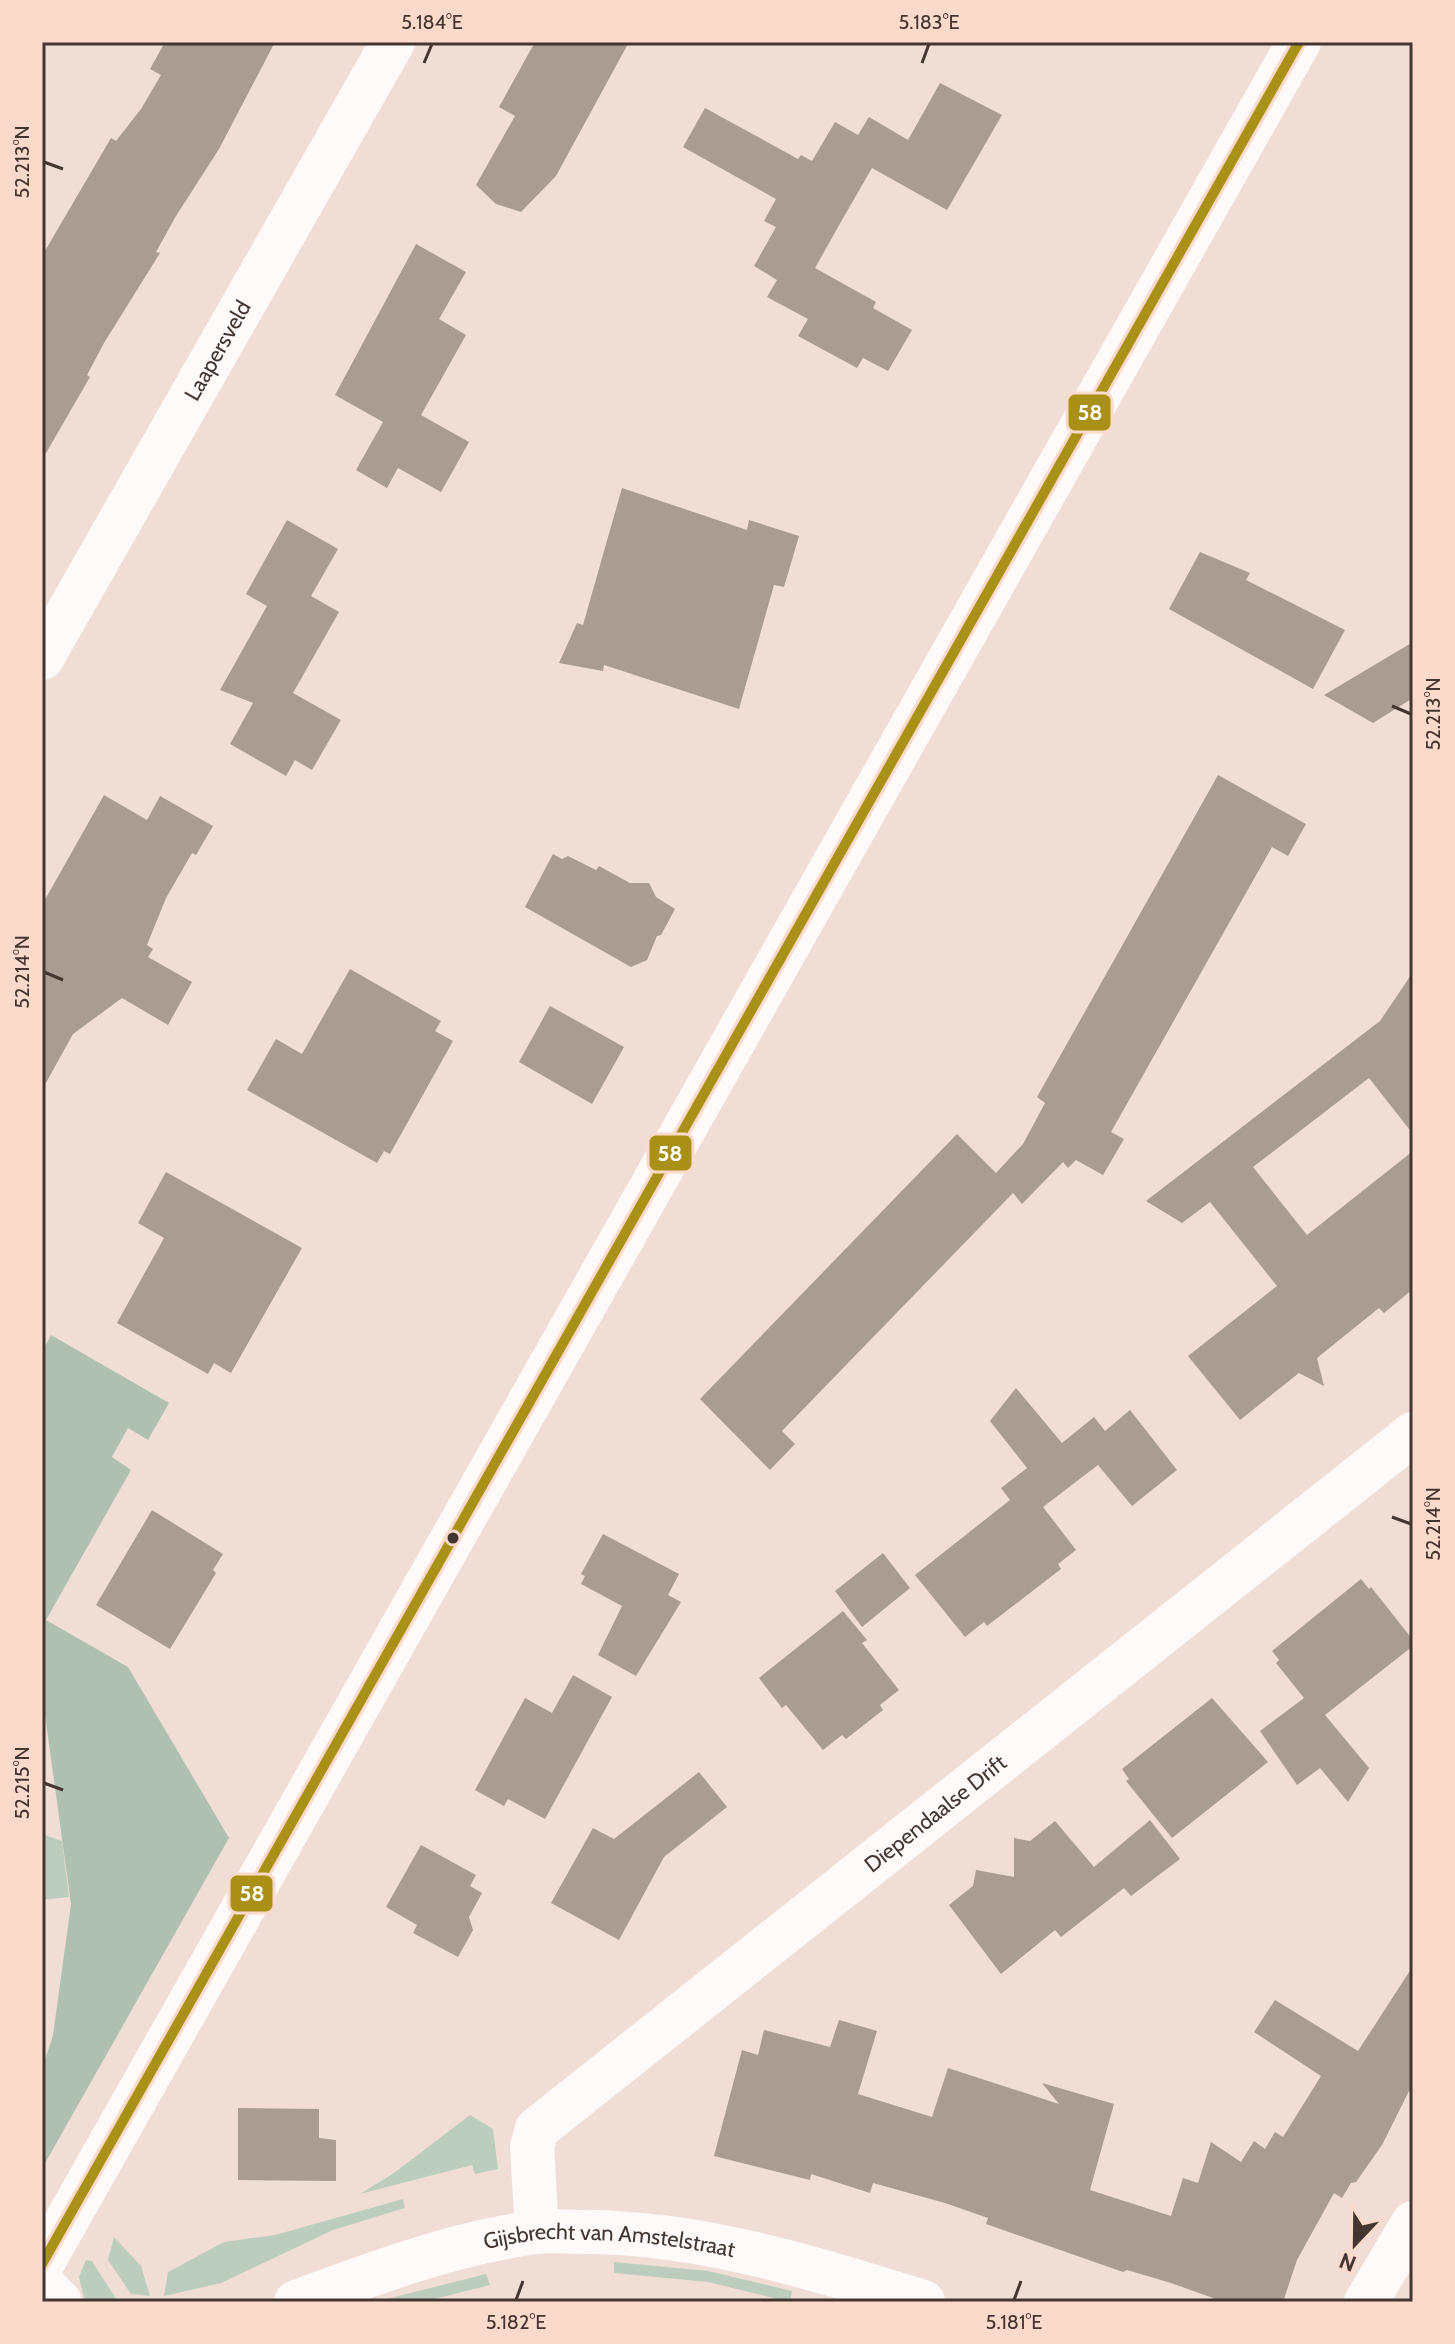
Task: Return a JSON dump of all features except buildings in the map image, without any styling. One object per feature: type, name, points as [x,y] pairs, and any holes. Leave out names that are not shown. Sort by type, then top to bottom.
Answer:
[{"type":"street","points":[[42,2264],[1299,42]]},
{"type":"street","name":"Laapersveld","points":[[42,658],[381,46]]},
{"type":"street","name":"Diependaalse Drift","points":[[537,2232],[532,2147],[537,2129],[1413,1434]]},
{"type":"street","points":[[1366,2302],[1413,2223]]},
{"type":"street","name":"Gijsbrecht van Amstelstraat","points":[[296,2302],[411,2259],[537,2232],[624,2232],[704,2244],[814,2268],[923,2302]]},
{"type":"street","points":[[42,2284],[60,2302]]},
{"type":"green space","points":[[51,1335],[169,1403],[148,1440],[128,1428],[112,1457],[131,1470],[46,1620],[128,1667],[229,1838],[44,2165],[42,2070],[53,2035],[71,1904],[42,1693],[42,1352]]},
{"type":"green space","points":[[42,1834],[62,1841],[69,1897],[42,1900]]},
{"type":"green space","points":[[470,2115],[493,2129],[498,2169],[475,2174],[472,2165],[360,2194],[394,2173]]},
{"type":"green space","points":[[403,2199],[405,2208],[333,2230],[221,2283],[164,2296],[168,2272],[224,2242],[275,2235]]},
{"type":"green space","points":[[114,2237],[141,2266],[150,2296],[131,2294],[108,2260]]},
{"type":"green space","points":[[86,2260],[92,2261],[118,2302],[85,2302],[79,2277]]},
{"type":"green space","points":[[614,2262],[708,2271],[792,2291],[790,2302],[708,2282],[614,2273]]},
{"type":"green space","points":[[486,2274],[490,2285],[422,2302],[375,2302]]},
{"type":"transit line","name":"58","points":[[42,2264],[1299,42]]}]
